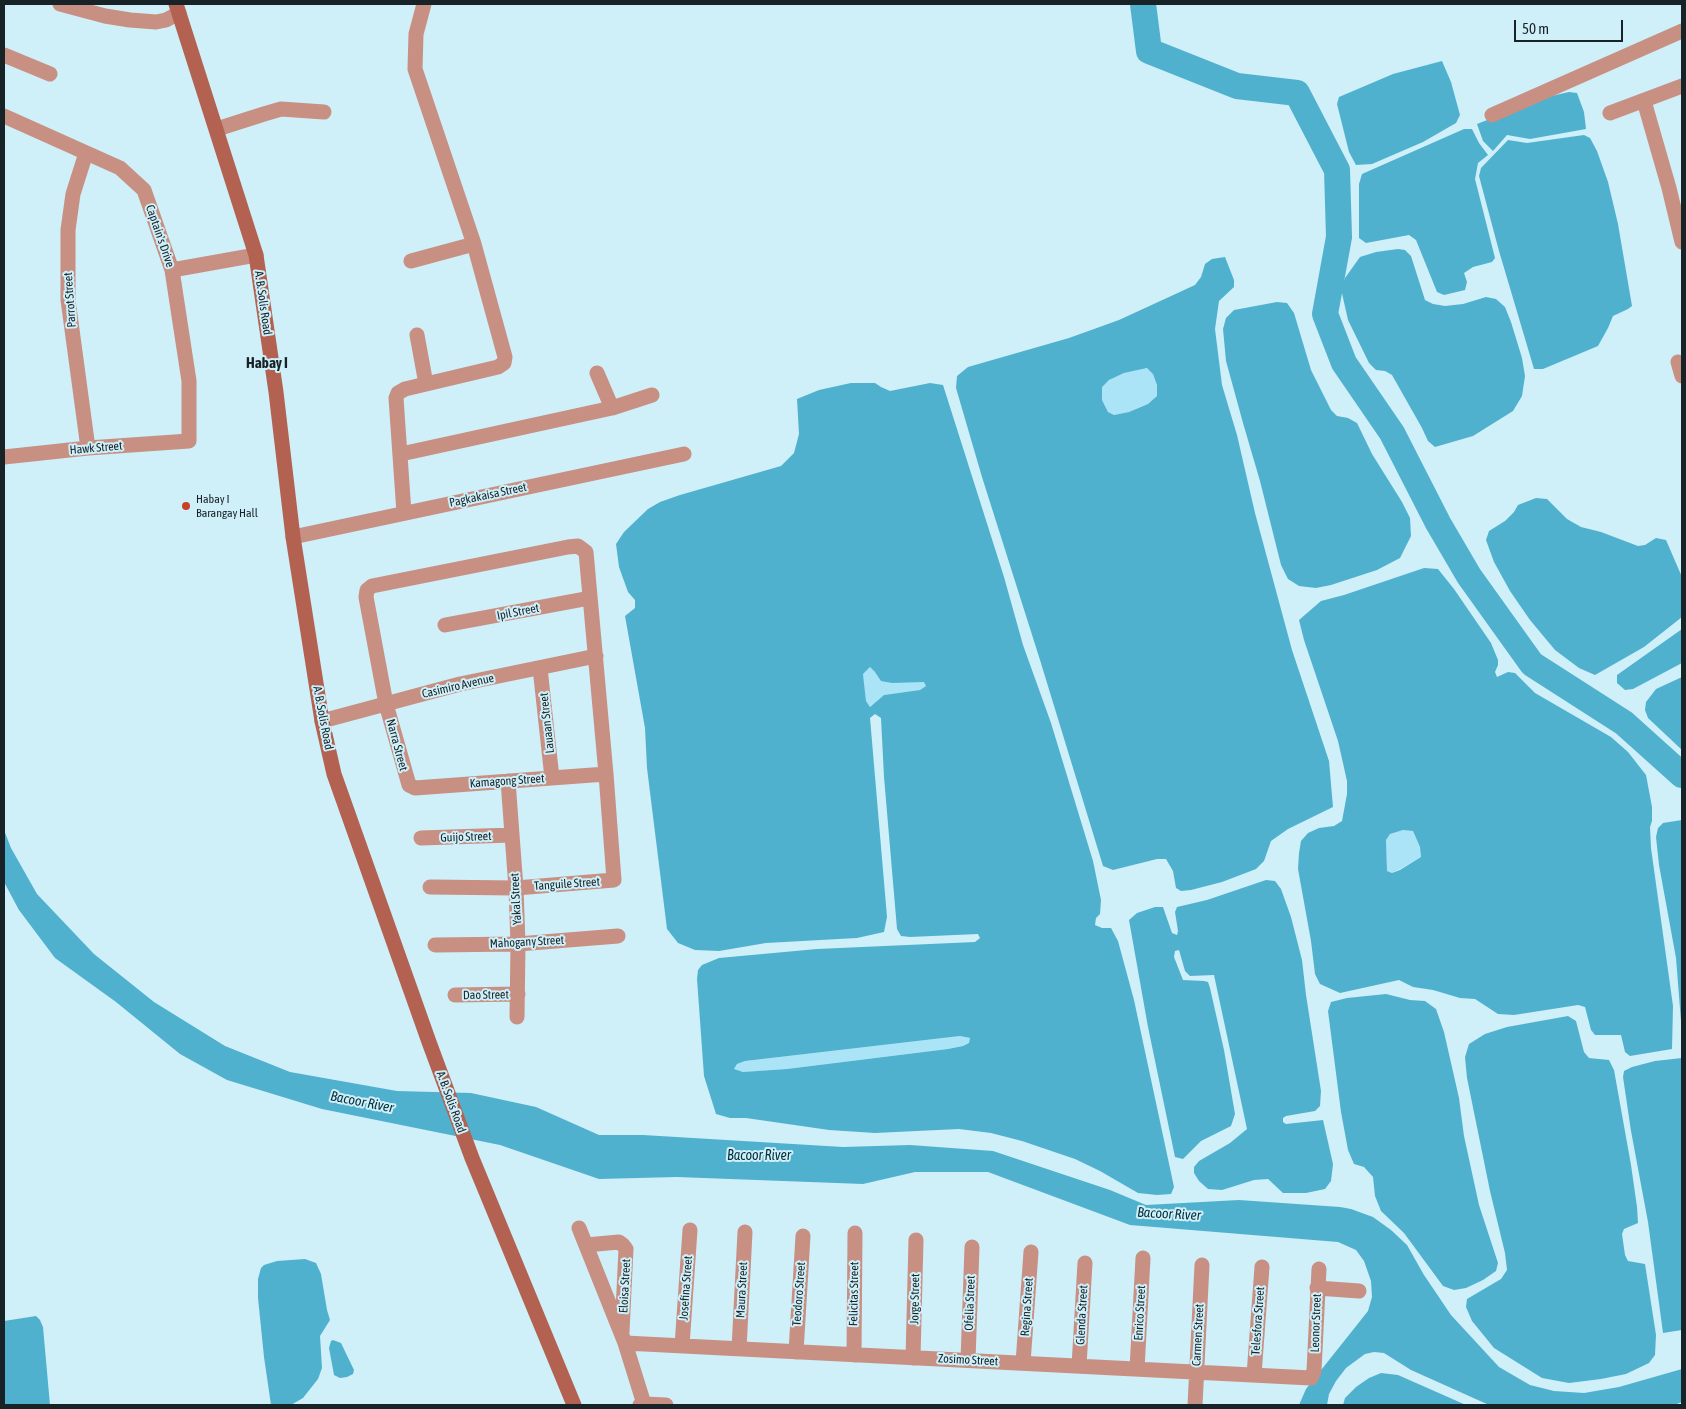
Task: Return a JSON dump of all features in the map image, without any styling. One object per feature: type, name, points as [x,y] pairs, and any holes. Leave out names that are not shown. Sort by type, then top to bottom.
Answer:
[{"type":"street","points":[[60,4],[105,16],[130,20],[166,20],[177,8]]},
{"type":"street","points":[[404,513],[396,398],[398,393],[405,389],[498,367],[504,363],[505,357],[474,244],[415,69],[416,34],[424,4]]},
{"type":"street","name":"A. B. Solis Road","points":[[177,8],[256,255],[276,392],[293,537],[322,721],[334,774],[472,1158],[574,1405]]},
{"type":"street","points":[[1492,115],[1682,31]]},
{"type":"street","points":[[4,54],[50,74]]},
{"type":"street","points":[[1610,113],[1682,86]]},
{"type":"street","points":[[1644,101],[1682,242]]},
{"type":"street","points":[[217,130],[281,109],[324,112]]},
{"type":"street","name":"Captain's Drive","points":[[4,116],[120,168],[144,190],[172,270],[189,381],[189,441]]},
{"type":"street","name":"Parrot Street","points":[[86,153],[73,194],[68,230],[68,300],[88,448]]},
{"type":"street","points":[[411,261],[474,244]]},
{"type":"street","points":[[172,270],[256,255]]},
{"type":"street","points":[[417,335],[426,384]]},
{"type":"street","points":[[597,373],[612,408]]},
{"type":"street","points":[[401,454],[612,408],[652,395]]},
{"type":"street","name":"Hawk Street","points":[[4,457],[88,448],[189,441]]},
{"type":"street","name":"Pagkakaisa Street","points":[[293,537],[684,454]]},
{"type":"street","name":"Narra Street","points":[[409,785],[386,704],[366,597],[367,590],[372,586],[578,546],[586,552],[590,598]]},
{"type":"street","points":[[590,598],[606,774]]},
{"type":"street","name":"Ipil Street","points":[[445,625],[590,598]]},
{"type":"street","name":"Casimiro Avenue","points":[[322,721],[460,684],[596,656]]},
{"type":"street","name":"Lauaan Street","points":[[540,668],[552,778]]},
{"type":"street","name":"Kamagong Street","points":[[409,785],[415,788],[606,774]]},
{"type":"street","name":"Tanguile Street","points":[[430,887],[516,888],[614,880],[606,774]]},
{"type":"street","name":"Yakal Street","points":[[508,781],[516,888],[518,944],[517,1017]]},
{"type":"street","name":"Guijo Street","points":[[421,838],[512,835]]},
{"type":"street","name":"Mahogany Street","points":[[435,945],[518,944],[618,936]]},
{"type":"street","name":"Dao Street","points":[[455,995],[518,994]]},
{"type":"street","name":"Eloisa Street","points":[[579,1228],[624,1340],[642,1405]]},
{"type":"street","name":"Josefina Street","points":[[682,1346],[690,1230]]},
{"type":"street","name":"Maura Street","points":[[739,1349],[745,1232]]},
{"type":"street","name":"Felicitas Street","points":[[854,1355],[855,1233]]},
{"type":"street","name":"Teodoro Street","points":[[796,1352],[803,1236]]},
{"type":"street","name":"Jorge Street","points":[[913,1358],[916,1240]]},
{"type":"street","name":"Eloisa Street","points":[[586,1245],[619,1242],[626,1249],[624,1340]]},
{"type":"street","name":"Ofelia Street","points":[[968,1360],[972,1247]]},
{"type":"street","name":"Regina Street","points":[[1023,1363],[1031,1252]]},
{"type":"street","name":"Enrico Street","points":[[1137,1369],[1143,1258]]},
{"type":"street","name":"Glenda Street","points":[[1079,1366],[1085,1263]]},
{"type":"street","name":"Carmen Street","points":[[1195,1405],[1202,1265]]},
{"type":"street","name":"Telesfora Street","points":[[1254,1375],[1262,1267]]},
{"type":"street","name":"Leonor Street","points":[[1312,1378],[1314,1371],[1319,1269]]},
{"type":"street","points":[[1317,1288],[1359,1291]]},
{"type":"street","name":"Zosimo Street","points":[[624,1340],[682,1346],[1312,1378]]},
{"type":"street","points":[[642,1405],[666,1405]]},
{"type":"shaded area","points":[[1147,368],[1153,373],[1158,396],[1148,404],[1129,412],[1114,415],[1108,412],[1102,400],[1101,387],[1109,380],[1124,373]]},
{"type":"shaded area","points":[[870,667],[875,672],[913,682],[925,682],[926,686],[920,690],[884,695],[870,707],[866,701],[863,674]]},
{"type":"shaded area","points":[[1403,830],[1413,831],[1420,847],[1421,857],[1392,873],[1387,871],[1386,840],[1390,834]]},
{"type":"shaded area","points":[[960,1036],[970,1038],[969,1043],[948,1049],[787,1069],[743,1072],[734,1070],[737,1064],[745,1061]]},
{"type":"water","points":[[1442,61],[1451,82],[1460,115],[1456,123],[1423,142],[1372,164],[1356,165],[1349,152],[1337,104],[1339,97],[1393,74]]},
{"type":"water","points":[[1569,92],[1577,93],[1584,112],[1586,129],[1530,139],[1507,135],[1493,151],[1483,141],[1477,124],[1543,98]]},
{"type":"water","points":[[1464,129],[1472,129],[1488,155],[1478,163],[1475,179],[1495,258],[1492,262],[1473,267],[1464,273],[1467,282],[1465,290],[1444,295],[1437,292],[1416,240],[1409,235],[1366,243],[1359,238],[1359,184],[1362,174]]},
{"type":"water","points":[[1584,135],[1590,138],[1597,151],[1608,182],[1618,224],[1632,306],[1613,316],[1598,346],[1543,369],[1534,369],[1479,176],[1481,168],[1508,140],[1527,143]]},
{"type":"water","points":[[1405,250],[1411,256],[1425,300],[1433,304],[1445,306],[1463,304],[1486,297],[1496,299],[1505,307],[1522,358],[1525,376],[1522,396],[1513,411],[1473,436],[1435,447],[1428,441],[1392,375],[1385,371],[1376,370],[1369,363],[1348,320],[1341,289],[1345,278],[1360,257],[1376,252]]},
{"type":"water","points":[[1225,257],[1234,280],[1234,287],[1219,301],[1215,329],[1222,385],[1237,435],[1255,513],[1292,650],[1329,761],[1333,807],[1288,829],[1271,841],[1264,861],[1256,869],[1222,882],[1181,891],[1176,888],[1173,871],[1166,859],[1157,859],[1113,870],[1103,866],[956,388],[957,376],[968,367],[1069,338],[1119,320],[1195,285],[1201,277],[1205,264],[1212,259]],"holes":[[[1147,368],[1153,374],[1157,385],[1157,396],[1148,404],[1129,412],[1114,415],[1108,412],[1102,400],[1102,387],[1109,380],[1124,373]]]},
{"type":"water","points":[[1277,302],[1287,303],[1294,313],[1311,370],[1331,410],[1337,416],[1348,418],[1357,423],[1372,454],[1410,518],[1411,536],[1400,558],[1377,570],[1316,588],[1299,586],[1288,579],[1281,565],[1260,481],[1226,361],[1223,329],[1226,318],[1234,310]]},
{"type":"water","points":[[851,383],[875,383],[890,391],[930,383],[943,385],[1004,577],[1023,645],[1051,723],[1093,861],[1101,900],[1100,914],[1096,918],[1095,925],[1102,928],[1111,928],[1118,941],[1134,1000],[1174,1187],[1171,1194],[1138,1193],[1075,1159],[1022,1141],[991,1133],[959,1129],[875,1133],[829,1130],[746,1118],[730,1118],[716,1114],[704,1076],[697,979],[698,970],[702,965],[719,958],[817,949],[975,942],[980,938],[978,934],[910,937],[901,936],[897,929],[881,718],[875,714],[870,718],[887,917],[884,932],[857,938],[766,943],[719,951],[695,950],[678,943],[667,929],[647,768],[645,728],[625,616],[635,608],[635,600],[628,592],[619,567],[616,544],[624,532],[648,509],[660,502],[781,466],[794,453],[799,434],[797,399],[819,390]],"holes":[[[870,667],[881,681],[892,683],[924,682],[926,686],[920,690],[884,695],[870,707],[866,701],[863,674]],[[960,1036],[970,1038],[969,1043],[948,1049],[787,1069],[743,1072],[734,1069],[737,1064],[745,1061]]]},
{"type":"water","points":[[1536,498],[1547,499],[1567,519],[1581,527],[1601,532],[1638,546],[1645,545],[1656,538],[1666,540],[1682,577],[1682,617],[1644,647],[1595,675],[1579,668],[1555,650],[1530,620],[1510,591],[1494,562],[1486,540],[1489,531],[1505,521],[1518,505]]},
{"type":"water","points":[[1424,568],[1438,569],[1491,643],[1498,660],[1495,672],[1497,677],[1508,672],[1515,673],[1535,693],[1611,737],[1628,752],[1646,775],[1652,807],[1650,827],[1651,848],[1673,1006],[1672,1049],[1630,1056],[1625,1052],[1621,1035],[1595,1035],[1591,1030],[1585,1007],[1578,1005],[1514,1015],[1498,1014],[1475,999],[1460,998],[1433,990],[1413,987],[1399,980],[1340,993],[1320,984],[1315,974],[1298,869],[1299,853],[1301,841],[1308,833],[1319,828],[1334,826],[1342,821],[1347,794],[1347,781],[1338,741],[1299,620],[1321,601]],"holes":[[[1403,830],[1413,831],[1420,847],[1421,857],[1400,870],[1392,873],[1387,871],[1386,840],[1390,834]]]},
{"type":"water","points":[[1682,629],[1682,663],[1633,689],[1625,690],[1617,683],[1617,675]]},
{"type":"water","points":[[1682,677],[1682,750],[1648,718],[1645,710],[1646,702],[1656,689]]},
{"type":"water","points":[[1682,820],[1682,1034],[1676,958],[1659,865],[1656,837],[1658,828],[1663,823]]},
{"type":"water","name":"Bacoor River","points":[[4,830],[11,848],[37,894],[94,954],[154,1002],[225,1046],[290,1072],[397,1091],[471,1093],[536,1107],[599,1135],[643,1135],[843,1147],[910,1145],[993,1151],[1110,1190],[1146,1205],[1239,1200],[1351,1209],[1373,1217],[1407,1245],[1424,1275],[1451,1315],[1499,1367],[1530,1385],[1554,1391],[1584,1393],[1619,1387],[1682,1369],[1682,1402],[1674,1405],[1489,1405],[1411,1370],[1384,1353],[1374,1352],[1365,1354],[1346,1368],[1329,1394],[1327,1405],[1299,1405],[1306,1389],[1368,1311],[1372,1297],[1371,1281],[1364,1261],[1356,1250],[1338,1242],[1130,1225],[988,1172],[915,1172],[863,1184],[677,1177],[599,1179],[500,1145],[322,1109],[227,1080],[180,1054],[116,1002],[55,958],[19,910],[4,882]]},
{"type":"water","points":[[1266,880],[1275,881],[1281,889],[1291,917],[1302,960],[1321,1091],[1320,1106],[1315,1111],[1286,1116],[1283,1118],[1283,1122],[1286,1124],[1323,1120],[1333,1164],[1331,1181],[1325,1189],[1306,1193],[1283,1193],[1268,1179],[1254,1180],[1222,1190],[1208,1189],[1199,1181],[1194,1173],[1194,1167],[1199,1161],[1230,1143],[1247,1129],[1214,975],[1190,976],[1185,971],[1179,950],[1175,951],[1174,957],[1183,980],[1208,982],[1224,1050],[1235,1114],[1231,1126],[1201,1141],[1183,1159],[1175,1157],[1148,1027],[1129,920],[1137,913],[1155,907],[1163,907],[1172,933],[1177,935],[1175,912],[1177,907],[1207,900]]},
{"type":"water","points":[[1386,994],[1410,1000],[1425,1001],[1436,1009],[1444,1032],[1459,1098],[1464,1136],[1479,1205],[1498,1263],[1496,1271],[1466,1288],[1454,1290],[1443,1286],[1404,1233],[1381,1211],[1375,1196],[1373,1177],[1364,1167],[1354,1164],[1348,1150],[1341,1112],[1328,1011],[1331,1002],[1347,998]]},
{"type":"water","points":[[1568,1016],[1576,1021],[1584,1052],[1589,1058],[1609,1060],[1614,1070],[1631,1165],[1638,1223],[1624,1229],[1622,1234],[1625,1255],[1628,1261],[1645,1264],[1656,1335],[1655,1355],[1649,1363],[1626,1374],[1569,1383],[1542,1378],[1494,1348],[1472,1321],[1466,1307],[1467,1299],[1501,1279],[1507,1270],[1505,1253],[1490,1191],[1467,1078],[1465,1057],[1469,1044],[1485,1034],[1507,1027]]},
{"type":"water","points":[[1682,1058],[1682,1330],[1663,1333],[1648,1222],[1623,1077],[1624,1071],[1632,1067],[1655,1061]]},
{"type":"water","points":[[305,1259],[316,1263],[321,1274],[330,1320],[320,1336],[322,1368],[318,1379],[303,1398],[291,1405],[271,1405],[264,1357],[258,1279],[261,1268],[264,1265],[277,1261]]},
{"type":"water","points":[[36,1316],[43,1327],[50,1405],[4,1405],[4,1321]]},
{"type":"water","points":[[333,1340],[341,1343],[354,1370],[353,1374],[347,1377],[340,1378],[334,1375],[329,1348]]},
{"type":"water","points":[[1381,1373],[1398,1375],[1466,1405],[1343,1405],[1345,1398],[1356,1387],[1369,1378]]},
{"type":"waterway","points":[[1143,4],[1149,51],[1237,86],[1297,93],[1337,170],[1339,237],[1325,314],[1344,363],[1392,433],[1438,523],[1469,576],[1532,664],[1624,723],[1682,775]]},
{"type":"place","name":"Habay I Barangay Hall","points":[[186,506]]},
{"type":"district","name":"Habay I","points":[[267,363]]}]
